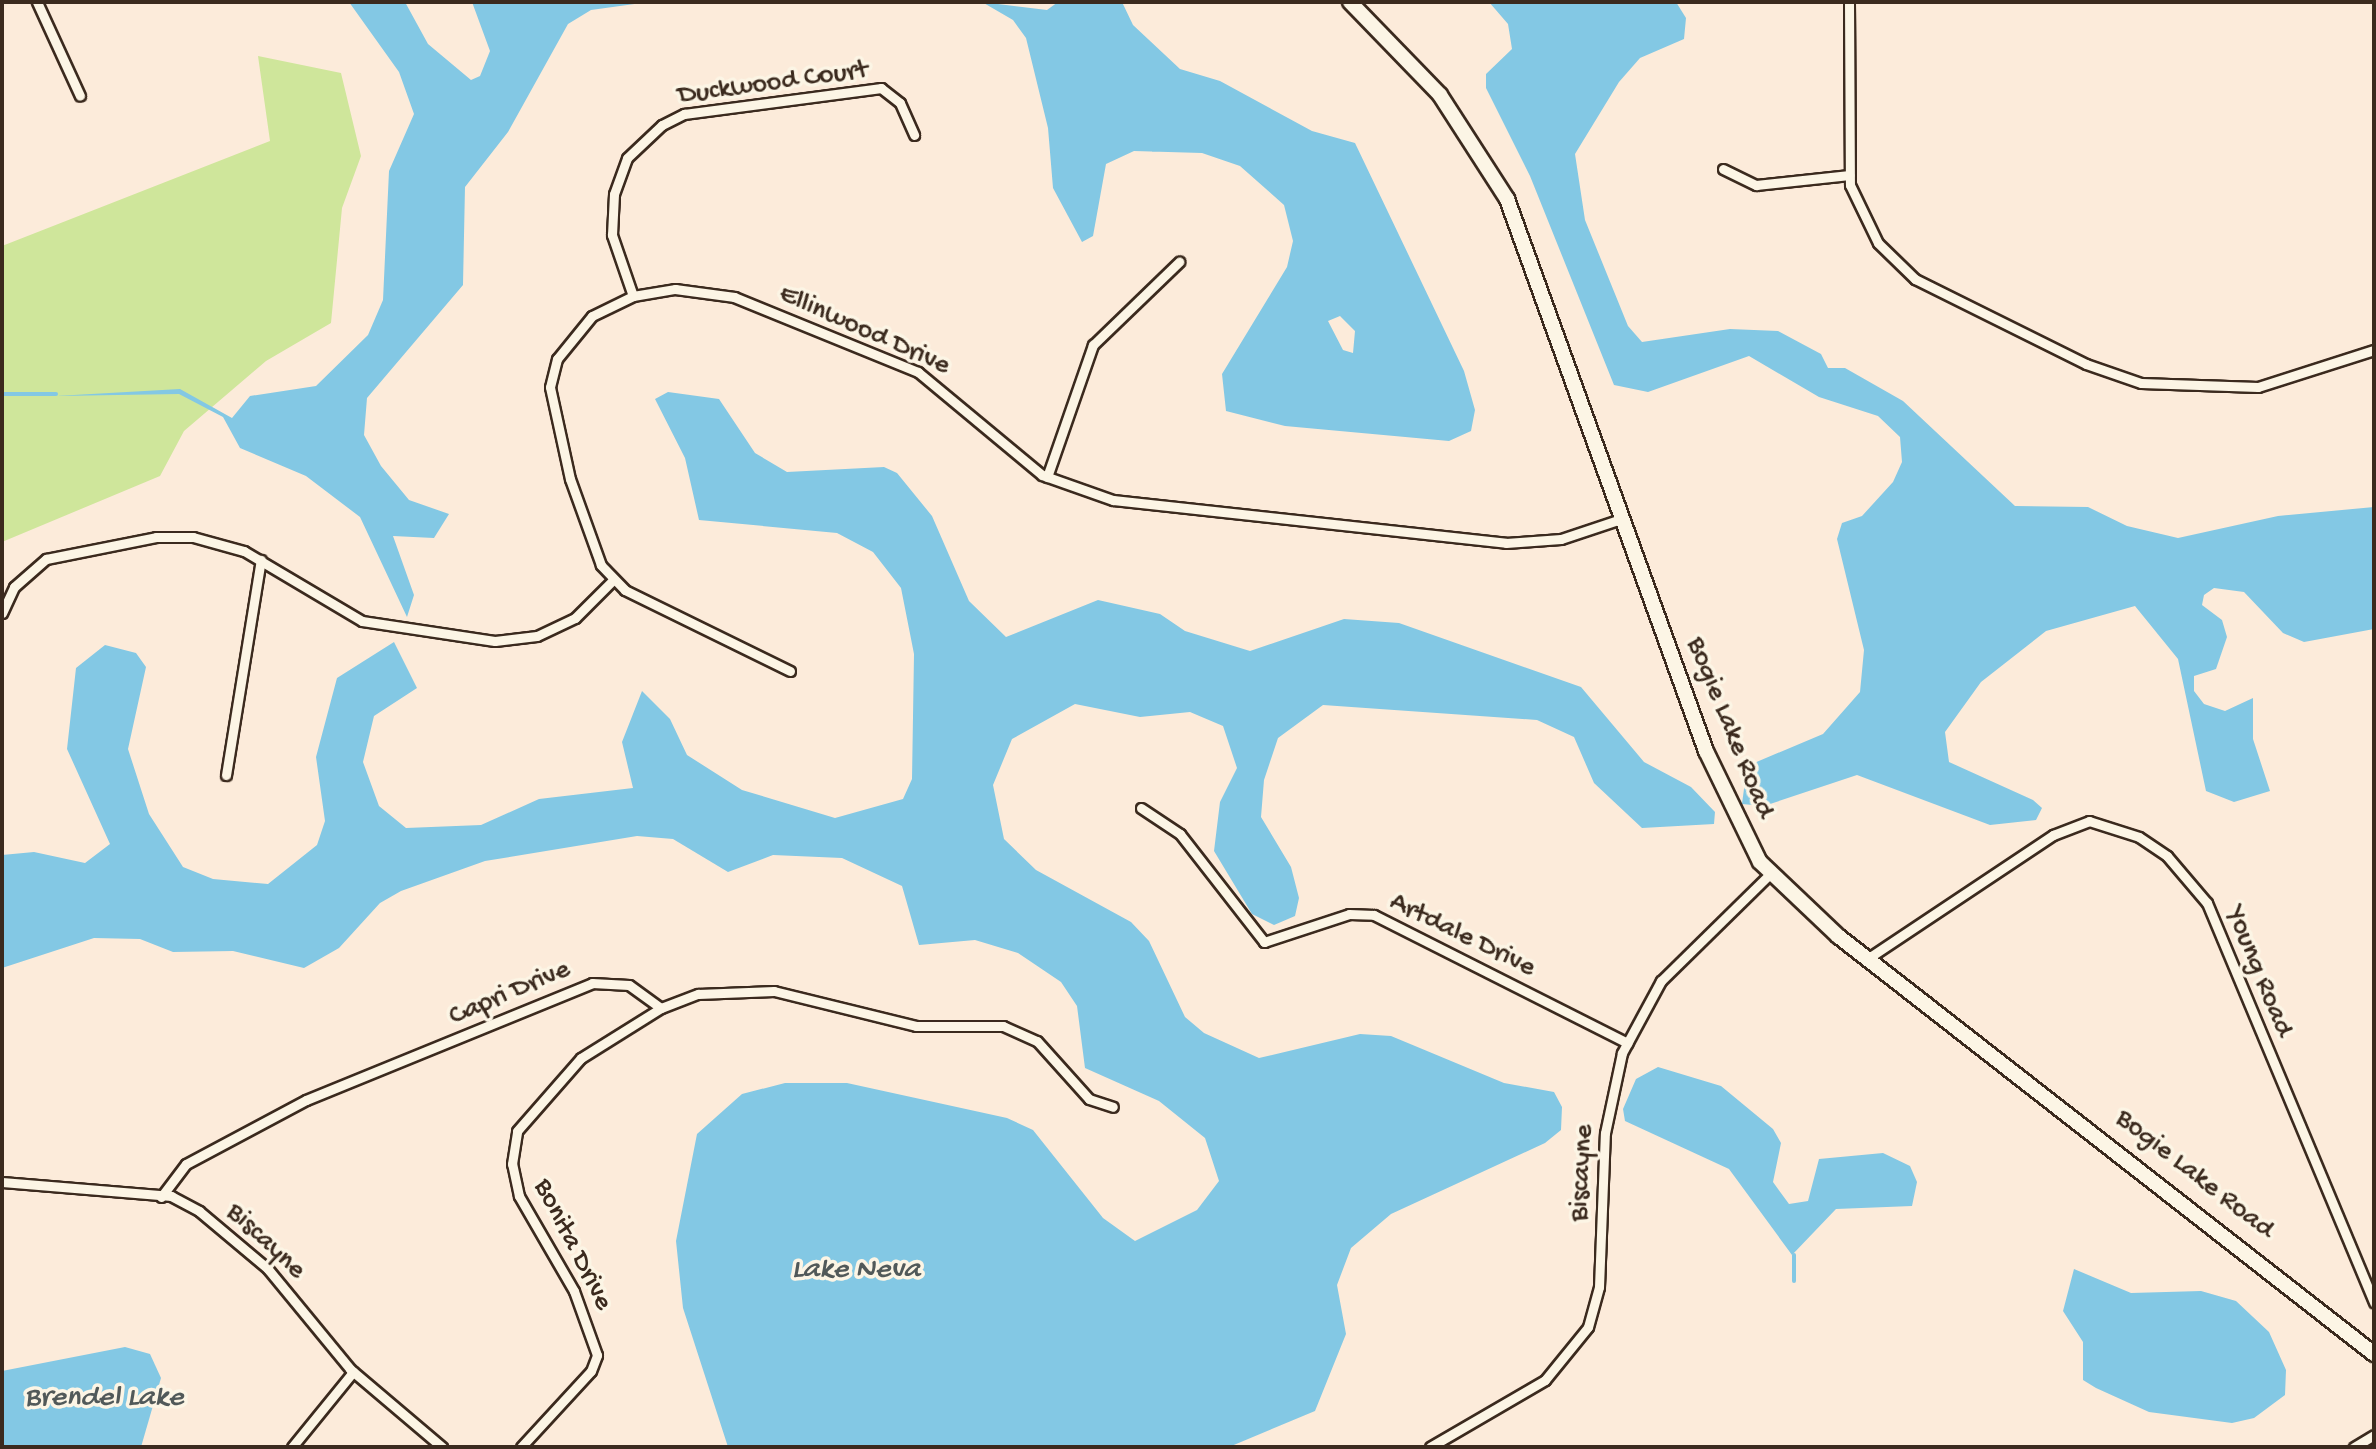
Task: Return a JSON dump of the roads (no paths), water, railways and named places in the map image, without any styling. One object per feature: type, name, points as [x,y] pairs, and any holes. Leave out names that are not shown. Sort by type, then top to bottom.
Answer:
[{"type":"main road","name":"Bogie Lake Road","points":[[1350,2],[1440,95],[1501,186],[1722,792],[1770,874],[1867,959],[2374,1354]]},
{"type":"street","points":[[37,2],[80,96]]},
{"type":"street","points":[[1849,2],[1849,175],[1862,218],[1888,257],[1915,279],[2099,369],[2197,389],[2258,387],[2374,350]]},
{"type":"street","name":"Duckwood Court","points":[[633,296],[612,235],[614,194],[627,158],[662,125],[697,112],[881,88],[900,103],[914,135]]},
{"type":"street","points":[[1723,169],[1756,185],[1849,175]]},
{"type":"street","points":[[1047,477],[1093,345],[1179,262]]},
{"type":"street","name":"Ellinwood Drive","points":[[613,580],[583,524],[550,387],[573,332],[633,296],[675,289],[734,297],[891,360],[950,392],[1047,477],[1113,500],[1506,543],[1561,539],[1624,518]]},
{"type":"street","points":[[2,613],[34,566],[107,542],[193,537],[261,560],[362,621],[495,641],[537,636],[575,618],[613,580],[790,671]]},
{"type":"street","points":[[226,775],[261,560]]},
{"type":"street","name":"Artdale Drive","points":[[1141,808],[1180,834],[1264,942],[1349,914],[1374,915],[1627,1043]]},
{"type":"street","name":"Young Road","points":[[1867,959],[2053,835],[2089,821],[2139,837],[2167,856],[2207,903],[2374,1302]]},
{"type":"street","name":"Biscayne","points":[[1430,1447],[1545,1380],[1588,1327],[1599,1287],[1605,1133],[1627,1043],[1661,981],[1770,874]]},
{"type":"street","name":"Capri Drive","points":[[161,1197],[186,1164],[258,1125],[561,992],[592,983],[629,985],[661,1008]]},
{"type":"street","points":[[661,1008],[698,994],[760,990],[916,1026],[1003,1026],[1037,1041],[1089,1099],[1113,1107]]},
{"type":"street","name":"Bonita Drive","points":[[521,1447],[591,1371],[597,1355],[574,1291],[519,1196],[512,1164],[517,1131],[581,1058],[661,1008]]},
{"type":"street","name":"Biscayne","points":[[2,1182],[161,1197],[199,1211],[240,1242],[353,1372],[442,1447]]},
{"type":"street","points":[[292,1447],[353,1372]]},
{"type":"street","points":[[2354,1447],[2374,1435]]},
{"type":"water","points":[[349,2],[405,2],[428,44],[471,80],[480,76],[490,51],[472,2],[649,2],[591,10],[568,24],[508,132],[465,187],[463,285],[367,398],[364,435],[381,466],[409,500],[449,514],[434,538],[393,536],[414,595],[407,617],[360,517],[306,476],[240,448],[223,417],[179,394],[56,396],[180,389],[232,418],[250,396],[316,386],[368,335],[383,300],[389,171],[414,114],[399,72]]},
{"type":"water","points":[[982,2],[1047,10],[1058,2],[1122,2],[1133,25],[1180,69],[1220,81],[1312,131],[1355,143],[1464,371],[1475,410],[1471,431],[1449,441],[1285,426],[1226,411],[1222,374],[1287,267],[1293,241],[1284,205],[1240,166],[1202,153],[1134,151],[1106,164],[1093,236],[1082,242],[1053,188],[1048,128],[1026,38],[1013,20]],"holes":[[[1340,316],[1355,331],[1353,353],[1343,350],[1328,321]]]},
{"type":"water","points":[[1489,2],[1676,2],[1686,18],[1684,39],[1640,58],[1619,82],[1575,154],[1585,220],[1628,326],[1642,342],[1730,329],[1778,331],[1821,354],[1828,368],[1845,368],[1903,401],[2015,506],[2088,507],[2127,526],[2178,538],[2278,516],[2374,507],[2374,629],[2304,642],[2283,633],[2244,592],[2214,588],[2204,595],[2202,605],[2222,620],[2227,637],[2216,669],[2194,676],[2194,691],[2204,704],[2225,711],[2253,698],[2253,739],[2270,791],[2234,802],[2206,791],[2178,659],[2135,606],[2046,631],[1981,682],[1945,732],[1949,762],[2033,800],[2042,808],[2036,820],[1990,825],[1857,775],[1764,806],[1742,804],[1747,766],[1823,734],[1860,692],[1864,650],[1837,539],[1842,523],[1862,516],[1893,482],[1902,462],[1900,437],[1878,416],[1819,397],[1749,356],[1648,392],[1614,385],[1530,176],[1486,88],[1486,74],[1512,49],[1508,24]]},
{"type":"water","name":"Lake Neva","points":[[668,392],[719,399],[755,453],[787,472],[884,467],[897,473],[932,516],[969,601],[1006,637],[1098,600],[1160,614],[1185,631],[1250,651],[1344,619],[1399,623],[1581,687],[1644,762],[1691,787],[1715,812],[1714,824],[1642,828],[1594,783],[1574,737],[1537,720],[1323,705],[1278,738],[1264,780],[1261,817],[1291,867],[1299,898],[1295,916],[1274,925],[1252,914],[1214,851],[1220,802],[1237,768],[1223,726],[1190,712],[1140,717],[1075,704],[1012,739],[993,785],[1004,839],[1036,870],[1131,922],[1149,941],[1185,1017],[1204,1033],[1259,1058],[1360,1034],[1391,1036],[1504,1083],[1554,1092],[1562,1107],[1561,1130],[1545,1143],[1391,1214],[1351,1248],[1337,1285],[1346,1334],[1315,1411],[1229,1447],[728,1447],[683,1308],[676,1241],[697,1134],[742,1094],[785,1083],[847,1083],[1007,1118],[1033,1130],[1103,1218],[1135,1241],[1197,1210],[1219,1181],[1205,1138],[1159,1101],[1085,1068],[1077,1006],[1061,982],[1018,953],[975,940],[919,945],[902,886],[842,858],[773,855],[728,872],[673,839],[637,836],[485,861],[401,891],[380,903],[339,948],[304,968],[233,951],[173,952],[140,939],[94,938],[2,968],[2,855],[34,852],[85,863],[110,844],[67,749],[76,668],[105,645],[136,653],[146,667],[128,749],[149,814],[183,867],[213,879],[268,884],[317,845],[325,821],[316,757],[337,678],[394,642],[417,688],[374,716],[363,762],[379,806],[406,828],[481,825],[539,799],[633,788],[622,742],[642,691],[670,719],[687,755],[742,790],[835,818],[903,799],[912,779],[914,654],[901,588],[873,552],[837,533],[699,520],[685,458],[655,399]]},
{"type":"water","points":[[1658,1067],[1721,1086],[1773,1129],[1781,1143],[1773,1182],[1789,1204],[1808,1201],[1819,1159],[1883,1153],[1910,1166],[1917,1182],[1912,1206],[1836,1209],[1792,1255],[1729,1169],[1625,1121],[1623,1109],[1636,1079]]},
{"type":"water","points":[[2074,1269],[2131,1293],[2201,1291],[2236,1301],[2269,1332],[2286,1370],[2285,1395],[2254,1418],[2232,1423],[2149,1412],[2096,1388],[2083,1380],[2083,1342],[2063,1311]]},
{"type":"water","name":"Brendel Lake","points":[[125,1347],[150,1354],[161,1378],[141,1447],[2,1447],[2,1371]]},
{"type":"waterway","points":[[2,394],[56,394]]},
{"type":"waterway","points":[[1794,1255],[1794,1281]]}]
